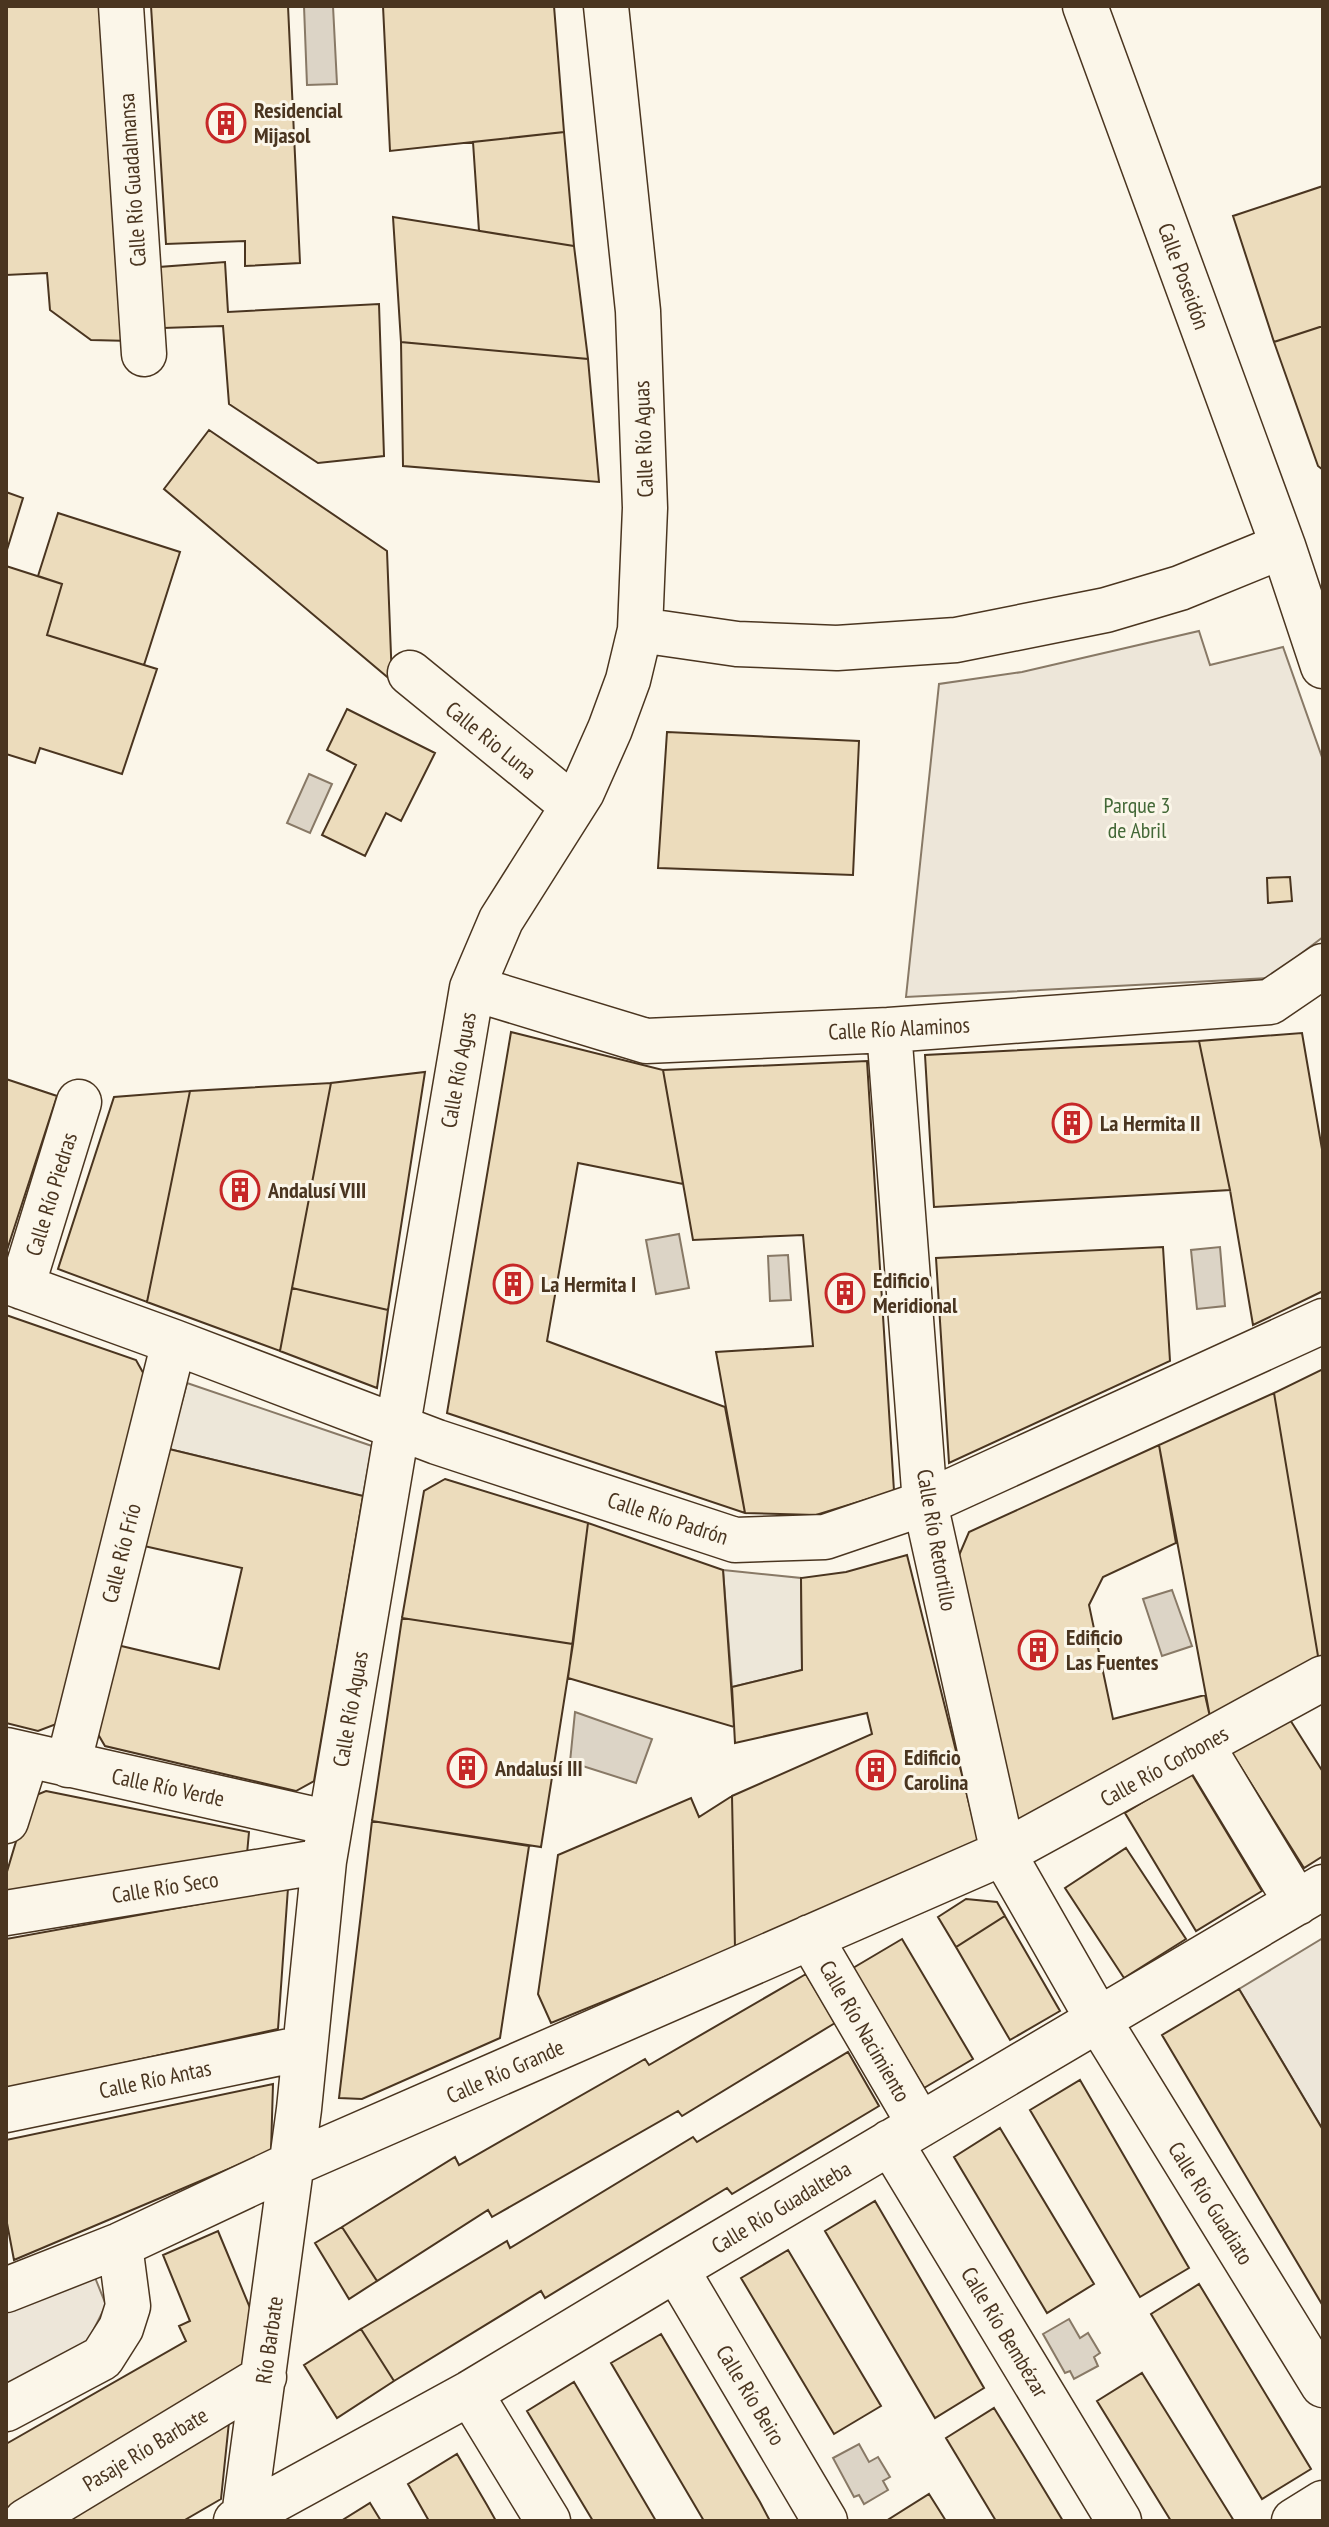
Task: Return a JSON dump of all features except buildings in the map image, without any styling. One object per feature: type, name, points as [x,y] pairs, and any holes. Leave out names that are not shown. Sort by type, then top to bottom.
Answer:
[{"type":"street","name":"Calle Río Guadalmansa","points":[[121,6],[144,354]]},
{"type":"street","name":"Calle Río Aguas","points":[[292,2164],[327,1842],[472,988],[501,920],[582,792],[628,680],[640,630],[645,508],[638,311],[606,6]]},
{"type":"street","name":"Calle Poseidón","points":[[1085,6],[1283,546]]},
{"type":"street","points":[[640,630],[737,644],[823,647],[956,640],[1106,610],[1180,588],[1283,546],[1323,666]]},
{"type":"street","name":"Calle Rio Luna","points":[[410,673],[573,806]]},
{"type":"street","name":"Calle Río Alaminos","points":[[472,988],[646,1041],[889,1030],[1270,1002],[1323,966]]},
{"type":"street","name":"Calle Río Retortillo","points":[[889,1030],[925,1503],[1003,1853],[1099,2021]]},
{"type":"street","name":"Calle Río Piedras","points":[[14,1284],[79,1102]]},
{"type":"street","name":"Calle Río Padrón","points":[[14,1284],[398,1428],[735,1540],[825,1537],[925,1503],[1323,1321]]},
{"type":"street","name":"Calle Río Frío","points":[[33,1757],[174,1342]]},
{"type":"street","name":"Calle Río Corbones","points":[[1003,1853],[1323,1678]]},
{"type":"street","points":[[1202,1746],[1310,1895]]},
{"type":"street","points":[[6,1821],[33,1757]]},
{"type":"street","name":"Calle Río Verde","points":[[33,1757],[327,1842]]},
{"type":"street","name":"Calle Río Seco","points":[[6,1913],[327,1842]]},
{"type":"street","name":"Calle Río Grande","points":[[6,2290],[120,2245],[292,2164],[1003,1853]]},
{"type":"street","name":"Calle Río Guadalteba","points":[[242,2519],[470,2393],[1310,1895]]},
{"type":"street","name":"Calle Río Nacimiento","points":[[810,1937],[905,2134]]},
{"type":"street","name":"Calle Río Guadiato","points":[[1099,2021],[1323,2385]]},
{"type":"street","name":"Calle Río Antas","points":[[6,2110],[304,2048]]},
{"type":"street","name":"Calle Río Bembézar","points":[[905,2134],[1119,2521]]},
{"type":"street","name":"Río Barbate","points":[[242,2519],[292,2164]]},
{"type":"street","points":[[6,2409],[102,2358],[121,2328],[128,2306],[120,2245]]},
{"type":"street","name":"Calle Río Beiro","points":[[676,2269],[825,2521]]},
{"type":"street","name":"Pasaje Río Barbate","points":[[26,2521],[264,2377]]},
{"type":"street","points":[[470,2393],[548,2521]]},
{"type":"street","points":[[1294,2521],[1323,2503]]},
{"type":"green space","name":"Parque 3 de Abril","points":[[1199,631],[1210,665],[1283,647],[1323,760],[1323,937],[1269,978],[906,997],[939,684],[1022,672]]},
{"type":"green space","points":[[1323,1938],[1323,2130],[1239,1989]]},
{"type":"green space","points":[[94,2275],[106,2305],[86,2345],[6,2388],[6,2312]]},
{"type":"shaded area","points":[[304,6],[333,6],[337,84],[307,85]]},
{"type":"shaded area","points":[[309,774],[332,784],[310,833],[287,823]]},
{"type":"shaded area","points":[[679,1234],[689,1288],[656,1294],[646,1240]]},
{"type":"shaded area","points":[[1220,1247],[1225,1306],[1197,1309],[1191,1250]]},
{"type":"shaded area","points":[[788,1255],[791,1300],[770,1301],[768,1256]]},
{"type":"shaded area","points":[[187,1383],[372,1446],[363,1496],[169,1449]]},
{"type":"shaded area","points":[[723,1570],[801,1578],[802,1670],[732,1687]]},
{"type":"shaded area","points":[[1172,1590],[1192,1646],[1162,1656],[1143,1599]]},
{"type":"shaded area","points":[[575,1712],[652,1739],[636,1783],[570,1762]]},
{"type":"shaded area","points":[[1069,2319],[1080,2338],[1088,2333],[1100,2353],[1094,2357],[1098,2366],[1074,2379],[1070,2371],[1065,2373],[1043,2334]]},
{"type":"shaded area","points":[[859,2444],[869,2462],[878,2457],[890,2477],[883,2481],[888,2490],[864,2504],[859,2495],[854,2497],[833,2458]]},
{"type":"place","name":"Residencial Mijasol","points":[[226,123]]},
{"type":"place","name":"La Hermita II","points":[[1072,1123]]},
{"type":"place","name":"Andalusí VIII","points":[[240,1190]]},
{"type":"place","name":"La Hermita I","points":[[513,1284]]},
{"type":"place","name":"Edificio Meridional","points":[[845,1293]]},
{"type":"place","name":"Edificio Las Fuentes","points":[[1038,1650]]},
{"type":"place","name":"Andalusí III","points":[[467,1768]]},
{"type":"place","name":"Edificio Carolina","points":[[876,1770]]}]
